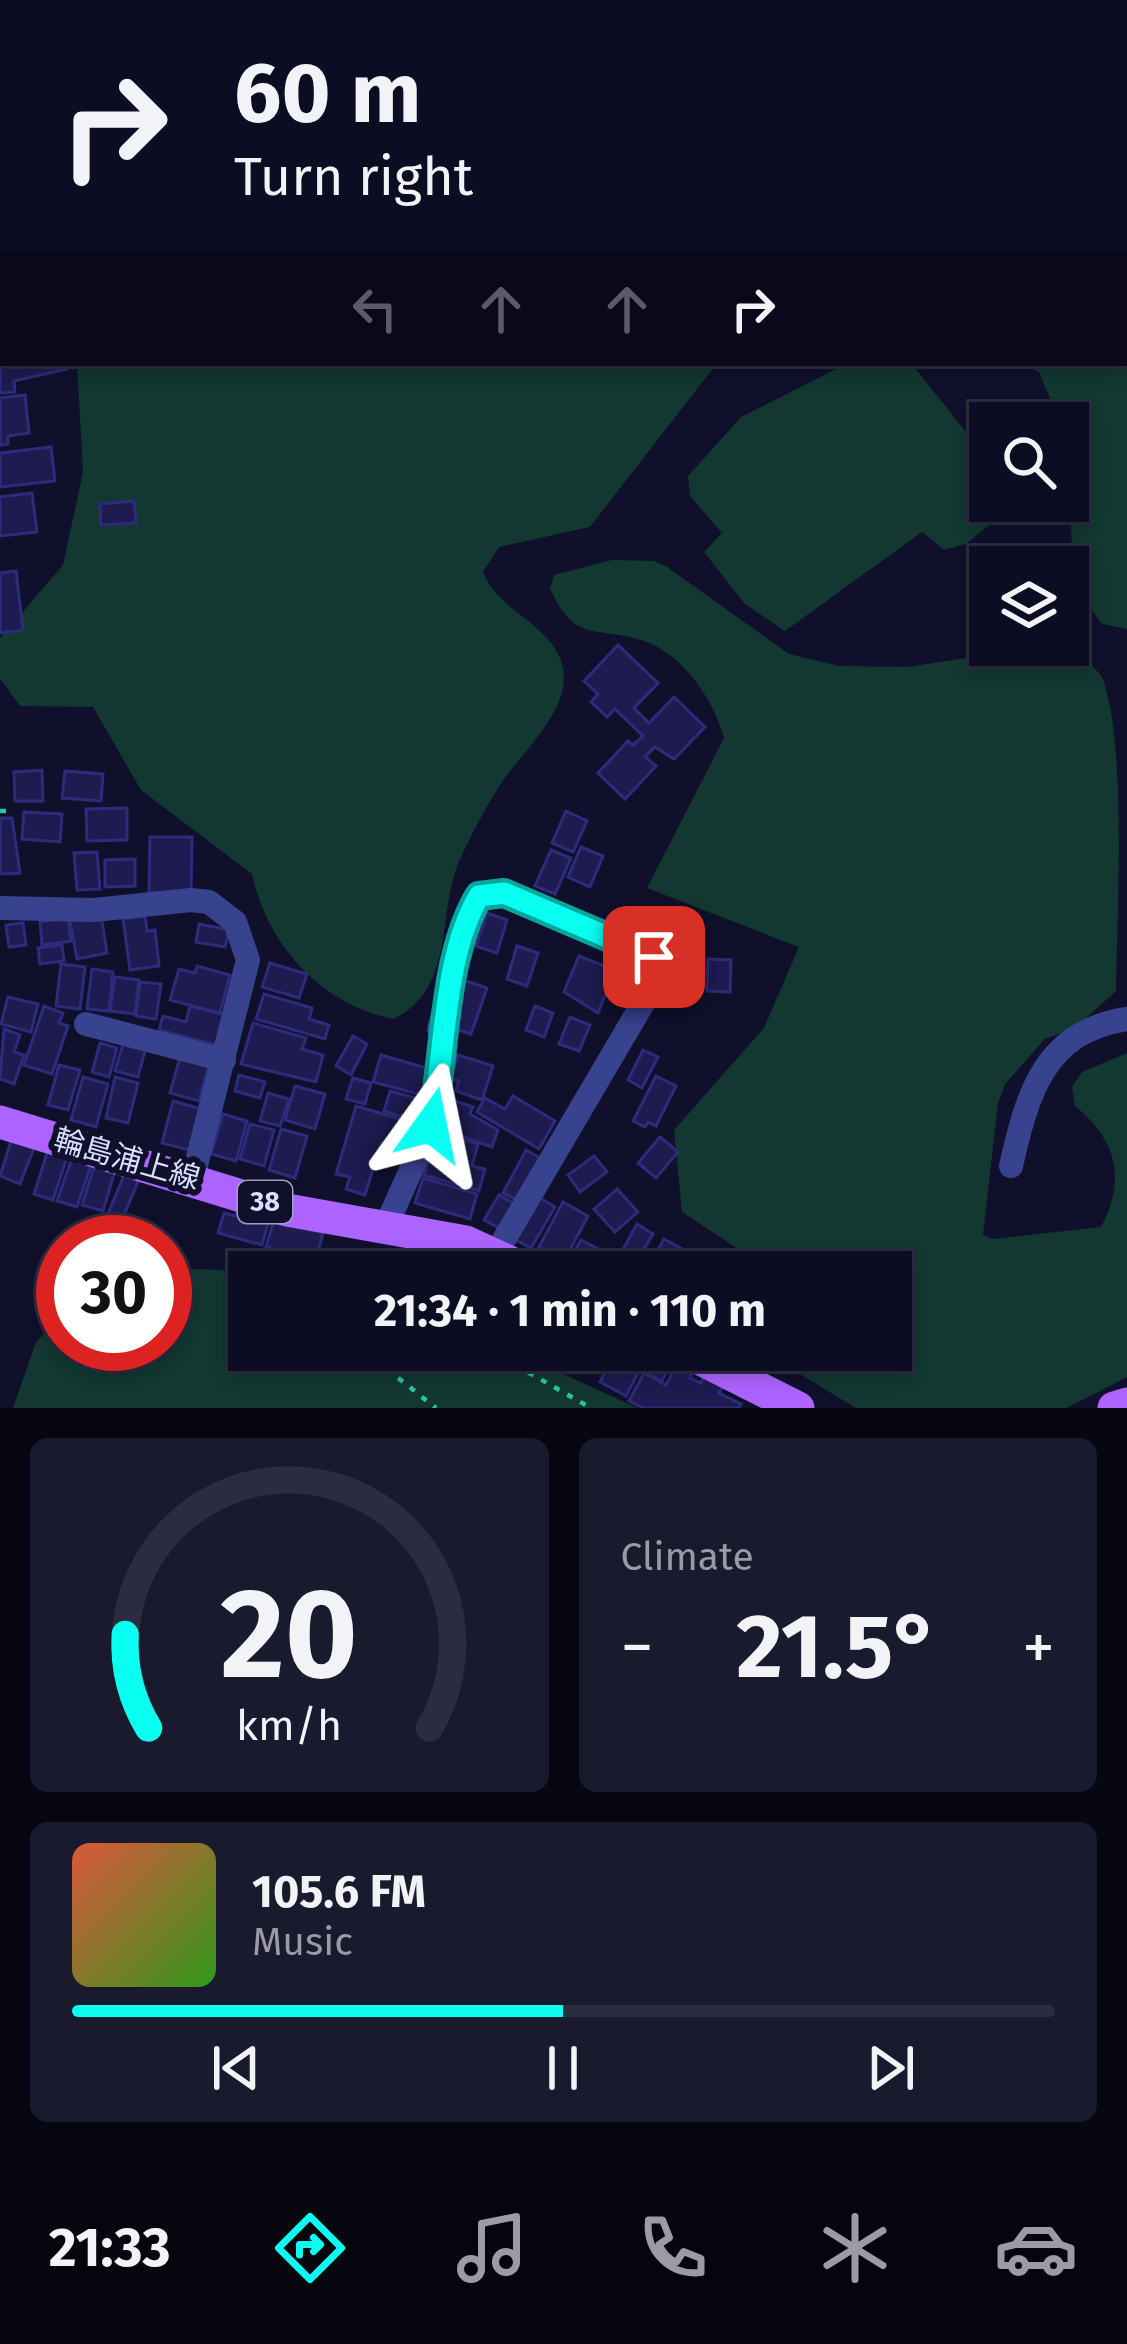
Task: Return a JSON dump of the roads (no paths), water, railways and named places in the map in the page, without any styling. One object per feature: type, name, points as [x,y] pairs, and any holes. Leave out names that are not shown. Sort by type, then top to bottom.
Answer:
[{"type":"main road","name":"輪島浦上線","points":[[0,1122],[193,1177],[287,1210],[423,1231],[482,1251]]},
{"type":"main road","points":[[724,1371],[798,1408]]},
{"type":"main road","points":[[1114,1408],[1127,1404]]},
{"type":"street","points":[[386,1226],[431,1125],[445,1056],[439,1029],[475,902],[484,893],[504,893],[654,957],[658,968],[656,981],[562,1148],[497,1251]]},
{"type":"street","points":[[0,908],[94,910],[191,900],[225,910],[241,932],[248,960],[193,1177]]},
{"type":"street","points":[[1011,1166],[1026,1098],[1052,1056],[1089,1030],[1127,1019]]},
{"type":"street","points":[[86,1024],[224,1060]]}]
